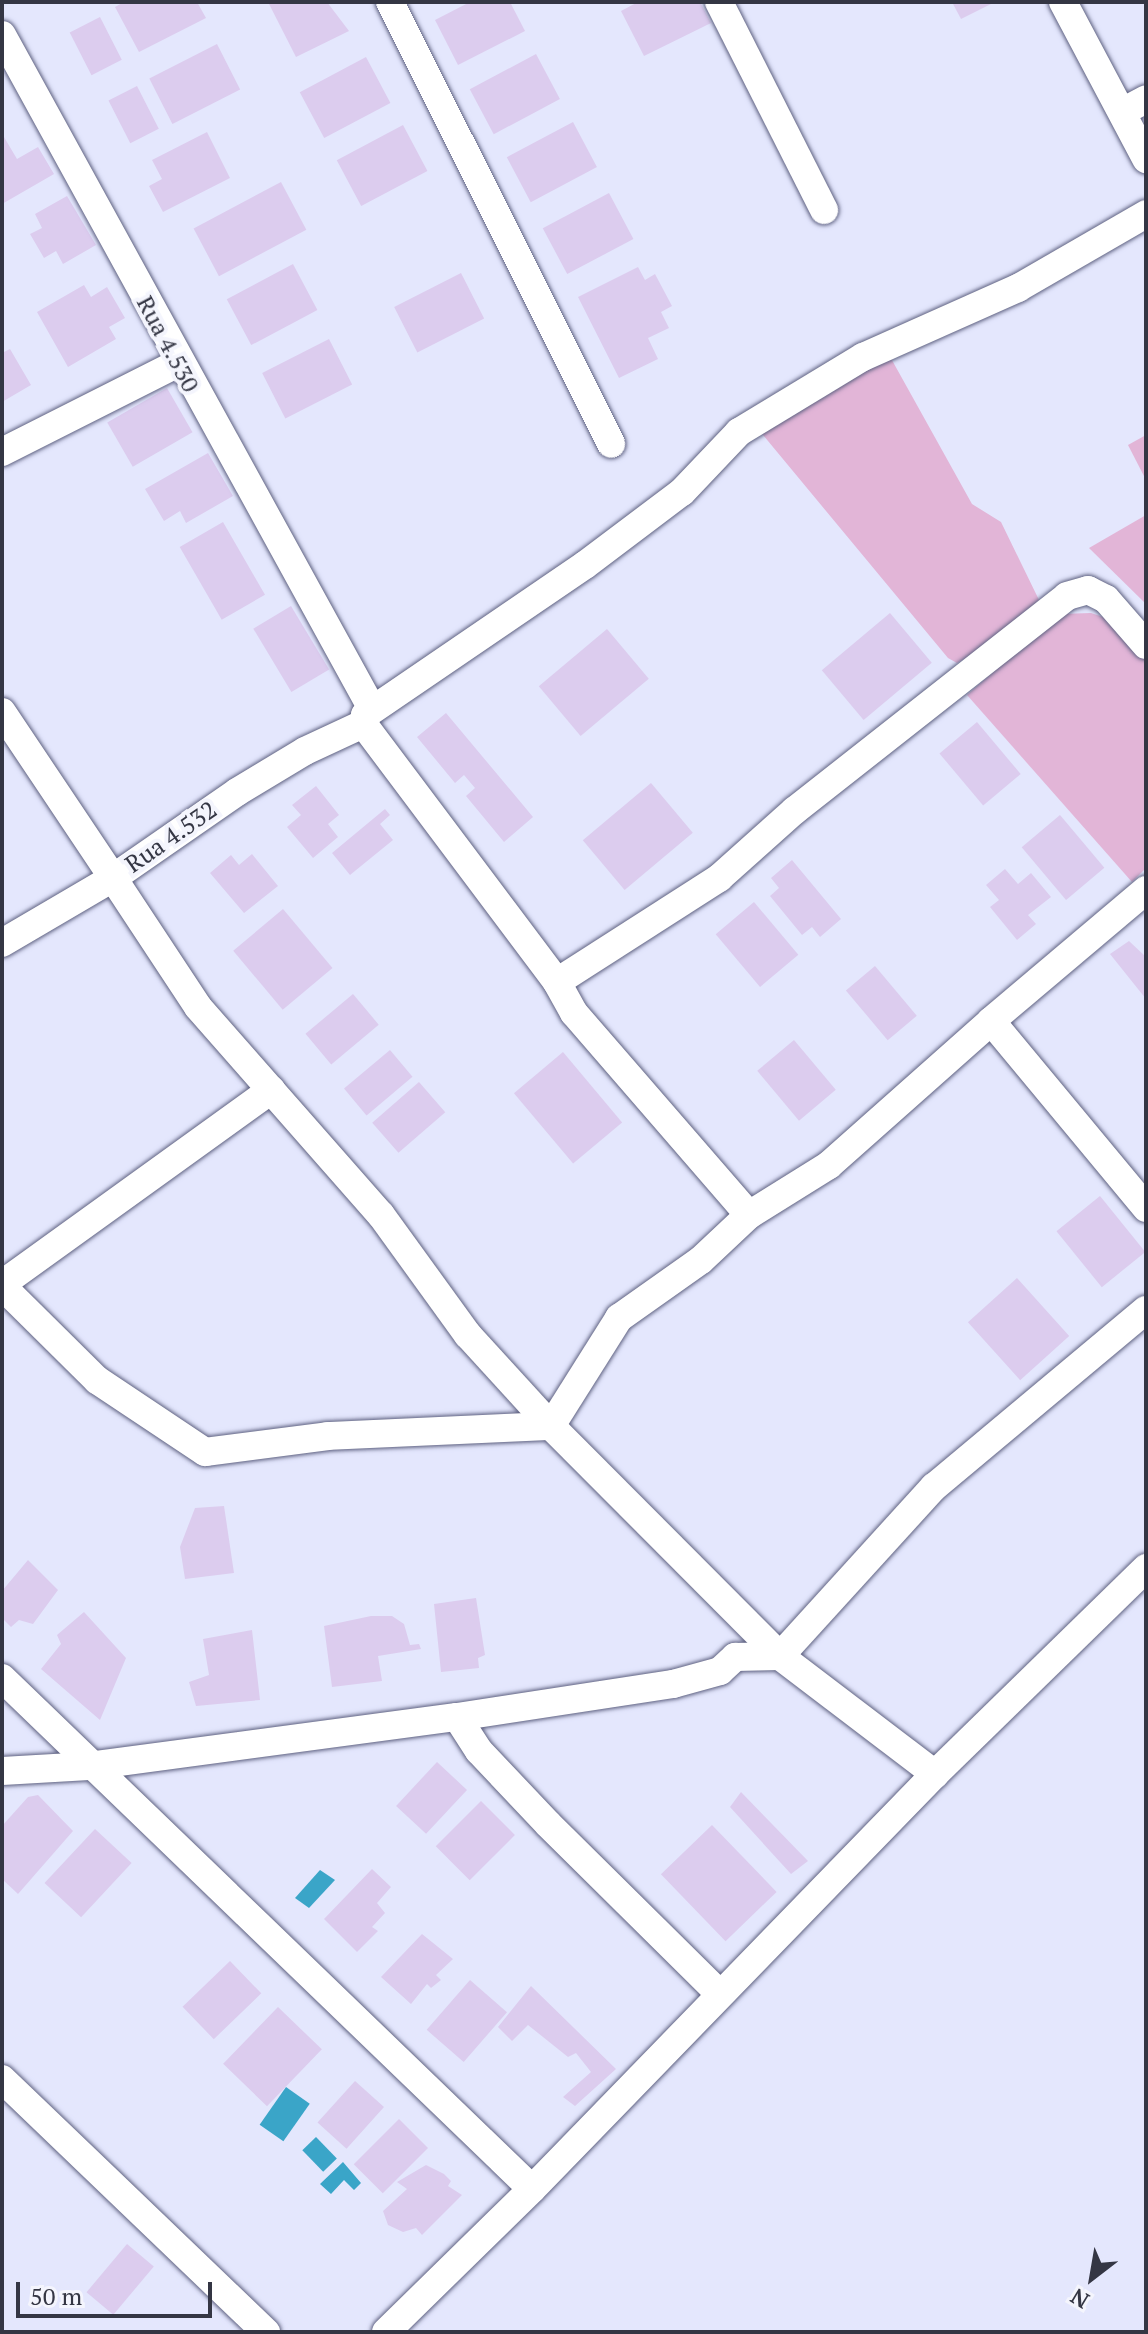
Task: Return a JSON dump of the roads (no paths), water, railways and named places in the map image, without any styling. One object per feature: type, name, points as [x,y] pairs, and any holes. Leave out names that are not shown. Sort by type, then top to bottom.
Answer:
[{"type":"street","points":[[390,2],[611,444]]},
{"type":"street","points":[[719,2],[824,210]]},
{"type":"street","points":[[1063,2],[1134,106],[1146,159]]},
{"type":"street","name":"Rua 4.530","points":[[2,35],[337,652],[367,715],[557,982],[574,1013],[646,1102],[749,1215]]},
{"type":"street","name":"Rua 4.532","points":[[2,712],[113,878],[237,792],[367,715],[585,565],[682,492],[739,432],[863,357],[1018,288],[1146,214]]},
{"type":"street","points":[[2,452],[178,363]]},
{"type":"street","points":[[557,982],[719,878],[794,811],[1067,596],[1088,590],[1106,599],[1146,645]]},
{"type":"street","points":[[2,943],[113,878],[188,994],[381,1215],[468,1335],[551,1426],[780,1656],[935,1774]]},
{"type":"street","points":[[551,1426],[619,1318],[701,1260],[749,1215],[829,1165],[991,1021],[1146,890]]},
{"type":"street","points":[[991,1021],[1146,1208]]},
{"type":"street","points":[[271,1090],[2,1285],[97,1380],[205,1452],[328,1436],[551,1426]]},
{"type":"street","points":[[2,1771],[89,1766],[457,1717],[702,1678],[735,1657],[780,1656],[934,1487],[1146,1310]]},
{"type":"street","points":[[386,2332],[532,2189],[935,1774],[1146,1568]]},
{"type":"street","points":[[2,1678],[89,1766],[532,2189]]},
{"type":"street","points":[[457,1717],[479,1751],[548,1824],[719,1993]]},
{"type":"street","points":[[2,2079],[266,2332]]},
{"type":"water","points":[[320,1870],[335,1880],[309,1908],[295,1898]]},
{"type":"water","points":[[286,2087],[310,2104],[283,2141],[260,2125]]},
{"type":"water","points":[[316,2137],[337,2159],[323,2172],[302,2150]]},
{"type":"water","points":[[343,2162],[361,2183],[354,2190],[344,2180],[331,2194],[320,2184]]}]
